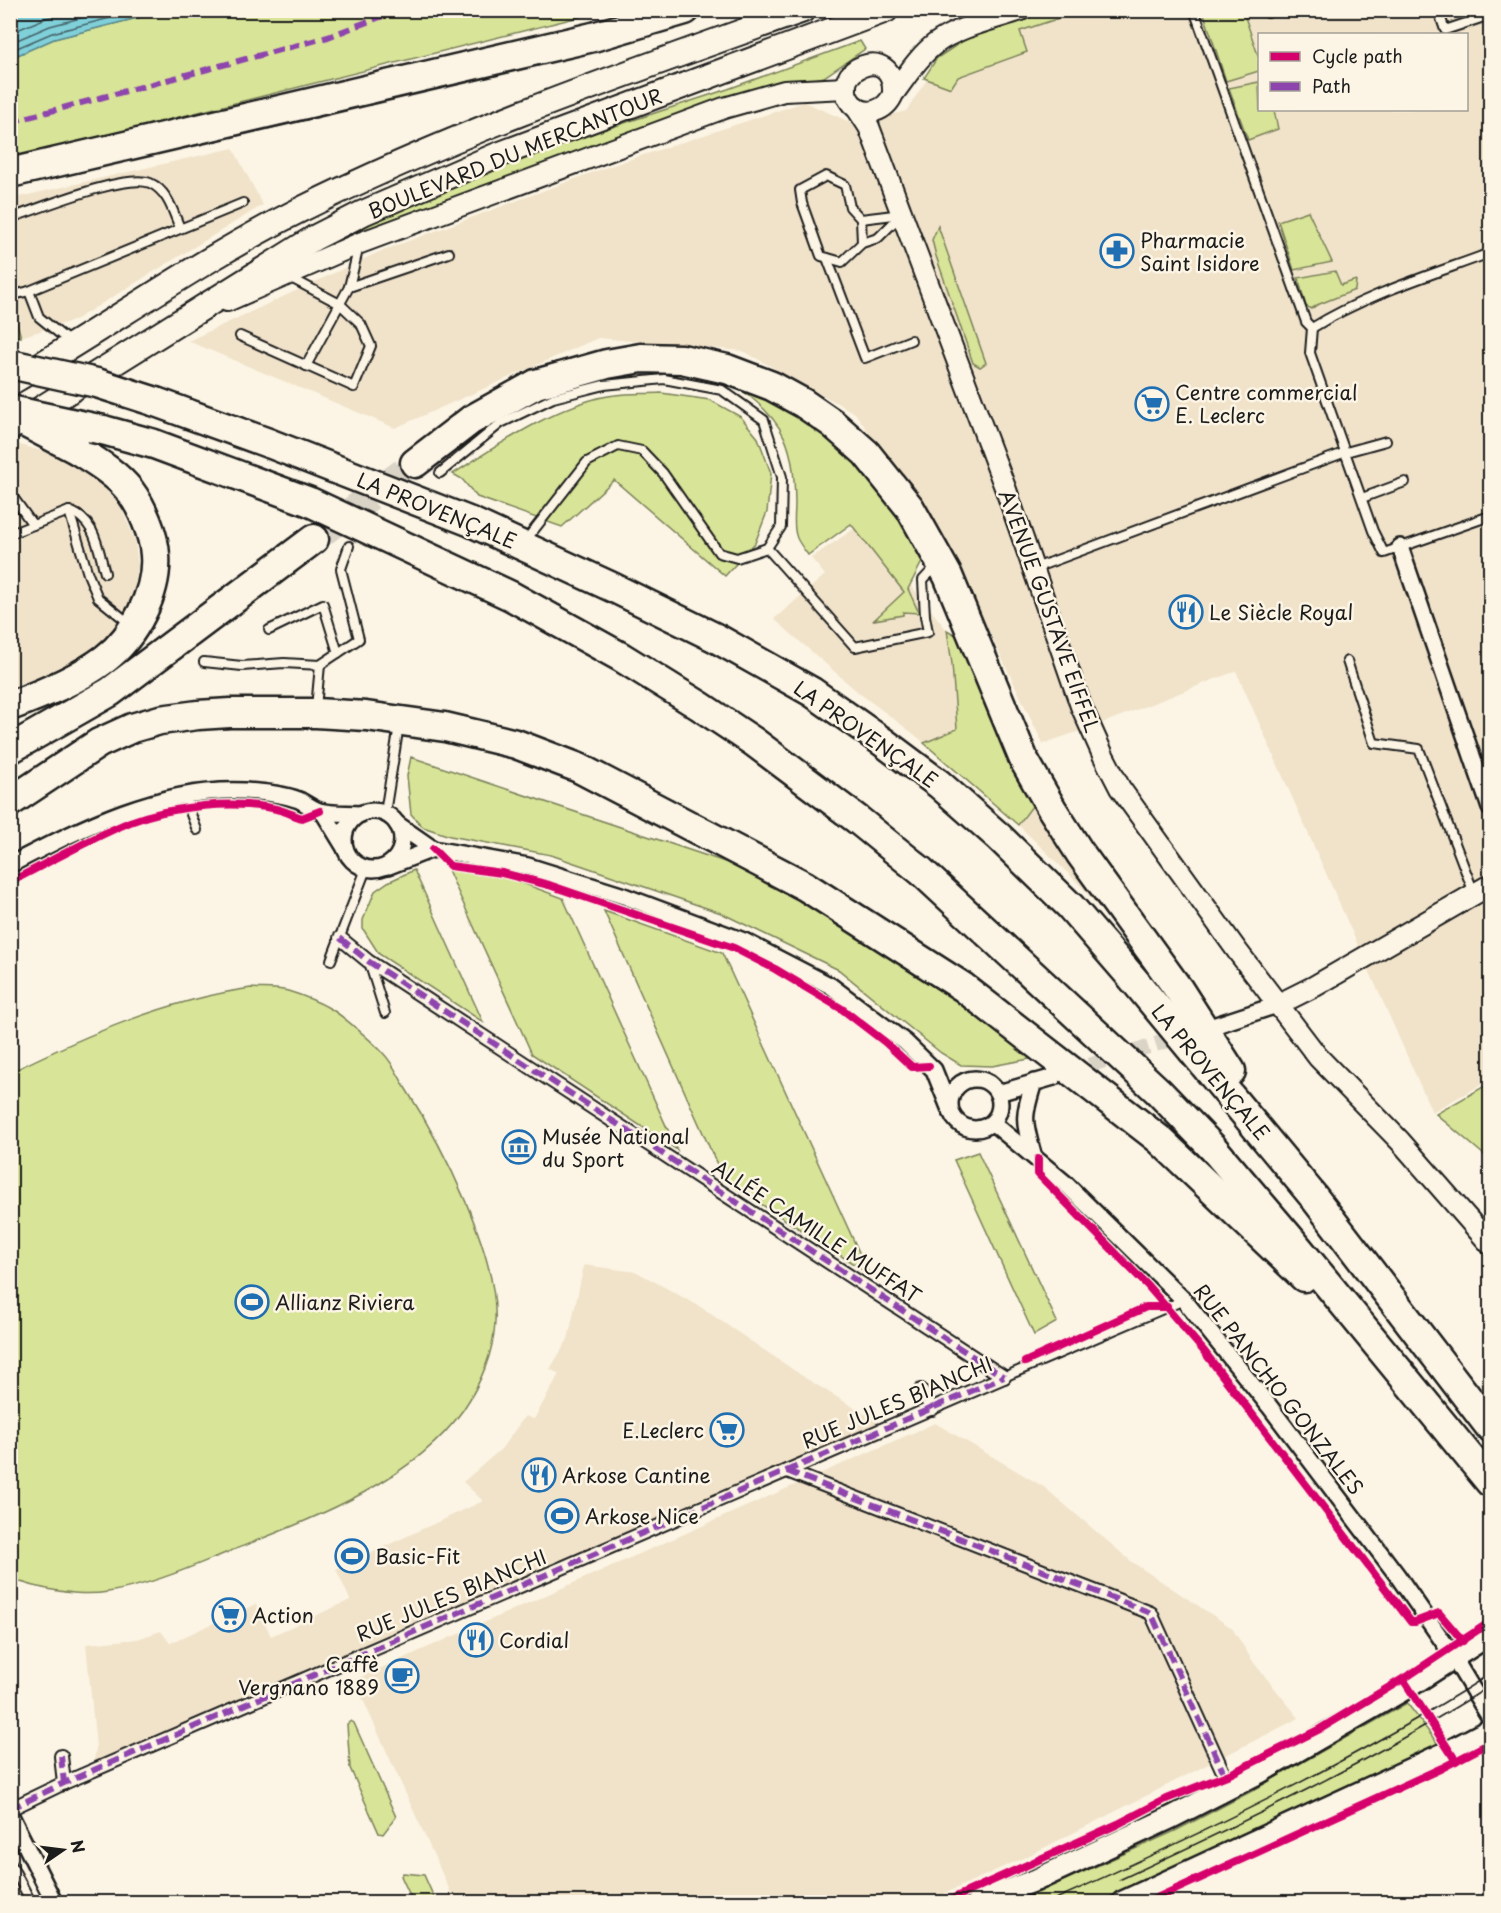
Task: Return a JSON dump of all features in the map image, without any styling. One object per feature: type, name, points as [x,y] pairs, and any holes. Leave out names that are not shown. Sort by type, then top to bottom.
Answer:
[{"type":"highway","points":[[10,173],[593,37],[685,10]]},
{"type":"highway","points":[[427,468],[471,420],[536,384],[607,363],[641,358],[660,357],[701,362],[727,369],[772,386],[803,403],[832,423],[866,453],[910,508],[940,562],[1024,760],[1052,809],[1080,853],[1179,990],[1313,1196]]},
{"type":"highway","name":"LA PROVENÇALE","points":[[10,364],[97,383],[153,401],[471,522],[716,638],[812,692],[939,784],[999,837],[1070,906],[1204,1062],[1313,1196],[1491,1427]]},
{"type":"highway","name":"LA PROVENÇALE","points":[[10,410],[104,430],[154,444],[310,501],[511,596],[621,657],[754,742],[858,820],[921,871],[1158,1090],[1213,1148],[1293,1242],[1487,1478]]},
{"type":"highway","points":[[10,415],[76,449],[109,470],[130,491],[146,519],[155,555],[153,584],[142,612],[127,636],[107,658],[86,673],[10,706]]},
{"type":"highway","points":[[10,749],[110,692],[314,539]]},
{"type":"highway","points":[[10,802],[99,743],[132,728],[160,720],[230,713],[316,713],[366,716],[445,728],[516,744],[579,768],[805,886],[963,987],[1160,1140],[1274,1250],[1368,1334]]},
{"type":"main road","name":"BOULEVARD DU MERCANTOUR","points":[[10,383],[75,346],[173,282],[265,228],[380,172],[554,102],[803,10]]},
{"type":"main road","name":"BOULEVARD DU MERCANTOUR","points":[[10,428],[314,238],[414,190],[495,156],[885,11]]},
{"type":"main road","points":[[978,1902],[1036,1881],[1240,1782],[1362,1715],[1455,1659],[1491,1634]]},
{"type":"main road","points":[[1123,1902],[1491,1730]]},
{"type":"street","points":[[887,101],[894,84],[885,69],[868,64],[859,66],[852,72],[846,88],[851,102],[864,111],[873,112],[887,101],[923,55],[947,36],[1021,10]]},
{"type":"street","points":[[178,321],[360,243],[755,98],[784,91],[846,88]]},
{"type":"street","name":"AVENUE GUSTAVE EIFFEL","points":[[887,101],[882,146],[890,181]]},
{"type":"street","name":"AVENUE GUSTAVE EIFFEL","points":[[856,107],[869,127],[890,181],[1006,490],[1081,706],[1120,788],[1277,1005],[1318,1057],[1400,1141],[1491,1244]]},
{"type":"street","points":[[1400,548],[1491,808]]},
{"type":"street","points":[[10,865],[112,815],[149,803],[184,796],[244,791],[298,800],[323,812],[361,814]]},
{"type":"street","points":[[345,849],[345,832],[354,818],[369,811],[385,813],[433,849],[528,866],[624,896],[744,941],[831,986],[905,1042],[934,1070],[950,1110],[960,1125],[977,1130],[993,1123],[1000,1106],[998,1094],[986,1081],[969,1080],[934,1070]]},
{"type":"street","points":[[323,812],[349,858],[366,869],[383,868],[433,849]]},
{"type":"street","points":[[383,868],[397,857],[401,849],[402,841],[398,824]]},
{"type":"street","points":[[1213,1026],[1277,1005],[1315,986],[1482,890]]},
{"type":"street","name":"ALLÉE CAMILLE MUFFAT","points":[[340,938],[368,961],[1004,1377]]},
{"type":"street","points":[[998,1094],[1054,1077]]},
{"type":"street","points":[[950,1110],[952,1095],[956,1088],[969,1080]]},
{"type":"street","points":[[1033,1154],[1024,1126],[1024,1112],[1034,1082]]},
{"type":"street","name":"RUE PANCHO GONZALES","points":[[993,1123],[1065,1183],[1184,1300],[1270,1407],[1392,1568],[1455,1659],[1491,1718]]},
{"type":"street","name":"RUE JULES BIANCHI","points":[[10,1809],[64,1783],[1004,1377]]},
{"type":"street","points":[[921,1390],[932,1408]]},
{"type":"street","points":[[787,1471],[1151,1613],[1225,1776]]},
{"type":"street","points":[[61,1756],[64,1783]]},
{"type":"street","points":[[10,1814],[54,1902]]},
{"type":"lane","points":[[1194,10],[1306,322],[1312,328],[1310,352],[1373,531],[1384,553],[1491,516]]},
{"type":"lane","points":[[1438,10],[1445,30],[1491,15]]},
{"type":"lane","points":[[862,243],[861,219],[850,207],[845,185],[826,176],[800,190],[802,203],[821,256],[842,262],[862,243],[878,238],[902,214]]},
{"type":"lane","points":[[10,218],[88,191],[132,181],[150,183],[166,196],[180,228]]},
{"type":"lane","points":[[10,296],[29,291],[243,203]]},
{"type":"lane","points":[[861,219],[902,214]]},
{"type":"lane","points":[[306,366],[349,287],[360,243]]},
{"type":"lane","points":[[349,287],[449,253]]},
{"type":"lane","points":[[1312,328],[1382,293],[1491,253]]},
{"type":"lane","points":[[827,258],[865,358],[911,340]]},
{"type":"lane","points":[[240,336],[354,387],[371,346],[361,324],[340,304],[286,276]]},
{"type":"lane","points":[[29,291],[39,317],[75,346]]},
{"type":"lane","points":[[427,468],[501,423],[553,398],[604,385],[664,379],[722,390],[764,420],[782,477],[781,527],[767,548],[736,558],[719,554],[656,466],[642,451],[618,446],[587,462],[523,545]]},
{"type":"lane","points":[[1033,568],[1346,453],[1386,441]]},
{"type":"lane","points":[[1362,498],[1405,482]]},
{"type":"lane","points":[[10,493],[33,525]]},
{"type":"lane","points":[[69,511],[88,574],[99,598],[124,619]]},
{"type":"lane","points":[[10,534],[69,511],[78,514],[93,528],[105,573]]},
{"type":"lane","points":[[204,662],[242,666],[284,663],[320,665],[359,639],[341,569],[349,546]]},
{"type":"lane","points":[[767,548],[855,647],[928,632],[923,580],[940,562]]},
{"type":"lane","points":[[269,630],[323,604],[338,653]]},
{"type":"lane","points":[[1347,661],[1374,743],[1419,749],[1482,890]]},
{"type":"lane","points":[[316,713],[320,665]]},
{"type":"lane","points":[[385,813],[400,721]]},
{"type":"lane","points":[[184,796],[197,830]]},
{"type":"lane","points":[[331,960],[366,869]]},
{"type":"lane","points":[[368,961],[385,1013]]},
{"type":"lane","name":"RUE JULES BIANCHI","points":[[1004,1377],[1184,1300]]},
{"type":"lane","points":[[10,1863],[31,1902]]},
{"type":"shaded area","points":[[1045,11],[1490,11],[1490,1080],[1432,1112],[1236,671],[1043,744],[947,544],[855,413],[743,351],[598,338],[395,428],[188,341],[379,252],[607,167],[804,102],[855,124],[906,111],[943,55],[997,29]]},
{"type":"shaded area","points":[[233,148],[263,205],[75,320],[21,337],[14,313],[11,312],[10,199]]},
{"type":"shaded area","points":[[10,442],[56,455],[97,480],[121,507],[135,540],[138,567],[133,596],[124,619],[104,640],[78,661],[31,684],[11,689]]},
{"type":"shaded area","points":[[861,524],[947,630],[963,639],[1127,935],[1122,936],[1080,885],[1005,812],[915,735],[859,693],[774,619],[825,575],[811,558]]},
{"type":"shaded area","points":[[584,1265],[637,1272],[699,1306],[807,1379],[888,1428],[92,1771],[96,1748],[86,1644],[137,1639],[161,1631],[170,1643],[256,1604],[271,1636],[350,1600],[336,1569],[483,1501],[463,1482],[501,1449],[525,1416],[534,1419],[559,1374],[550,1369],[568,1339]]},
{"type":"shaded area","points":[[935,1423],[1044,1487],[1132,1562],[1232,1628],[1254,1663],[1299,1718],[1028,1856],[926,1902],[455,1902],[354,1680]]},
{"type":"green space","points":[[165,11],[603,11],[11,159],[10,58],[54,39]]},
{"type":"green space","points":[[1047,11],[1081,11],[1020,31],[1027,52],[958,77],[951,88],[924,78],[937,58],[966,39]]},
{"type":"green space","points":[[1203,11],[1243,11],[1258,55],[1258,71],[1226,81]]},
{"type":"green space","points":[[860,41],[865,49],[824,77],[728,99],[330,246],[349,232],[548,148],[728,89]]},
{"type":"green space","points":[[1258,82],[1258,111],[1274,111],[1278,129],[1248,140],[1229,88]]},
{"type":"green space","points":[[1308,211],[1332,262],[1294,270],[1278,221]]},
{"type":"green space","points":[[938,226],[986,363],[980,367],[973,363],[936,256],[932,240]]},
{"type":"green space","points":[[1335,271],[1341,285],[1356,280],[1355,290],[1311,309],[1306,306],[1298,278]]},
{"type":"green space","points":[[11,312],[14,313],[21,337],[11,335]]},
{"type":"green space","points":[[742,385],[788,407],[850,456],[903,524],[924,558],[908,589],[919,613],[903,612],[903,615],[874,620],[904,592],[851,524],[808,555],[795,531],[794,483],[789,451],[784,437],[768,413],[740,389]]},
{"type":"green space","points":[[661,393],[710,400],[741,417],[758,438],[771,473],[767,512],[755,543],[725,576],[614,480],[562,527],[477,497],[462,479],[453,474],[531,426],[575,406],[615,395]]},
{"type":"green space","points":[[947,630],[963,639],[1036,801],[1018,825],[924,743],[957,729]]},
{"type":"green space","points":[[411,757],[734,865],[843,922],[954,993],[1035,1058],[992,1066],[961,1065],[941,1053],[839,970],[721,913],[551,855],[450,836],[423,827],[411,814],[407,776]]},
{"type":"green space","points":[[414,870],[483,1022],[379,954],[363,929],[363,920],[375,891]]},
{"type":"green space","points":[[448,870],[511,879],[563,898],[677,1150],[532,1054]]},
{"type":"green space","points":[[604,911],[722,953],[869,1274],[724,1180]]},
{"type":"green space","name":"Allianz Riviera","points":[[251,988],[288,991],[326,1006],[366,1037],[393,1066],[436,1140],[466,1201],[488,1265],[494,1295],[495,1322],[492,1345],[485,1368],[463,1410],[442,1436],[416,1458],[388,1479],[292,1527],[154,1581],[108,1592],[71,1593],[45,1589],[10,1578],[11,1072],[98,1032],[158,1010]]},
{"type":"green space","points":[[1490,1083],[1490,1160],[1436,1114]]},
{"type":"green space","points":[[978,1152],[1057,1322],[1034,1335],[954,1160]]},
{"type":"green space","points":[[1407,1703],[1438,1744],[1098,1902],[1016,1902],[1175,1831],[1252,1791]]},
{"type":"green space","points":[[351,1721],[354,1723],[396,1817],[383,1834],[379,1833],[350,1768],[347,1724]]},
{"type":"green space","points":[[403,1873],[424,1875],[436,1902],[413,1902],[401,1876]]},
{"type":"water","points":[[11,10],[165,11],[54,39],[11,58]]},
{"type":"tunnel","points":[[314,539],[415,463]]},
{"type":"tunnel","points":[[1068,1072],[1185,1035]]},
{"type":"tram line","points":[[1049,1902],[1274,1796],[1384,1737],[1490,1674]]},
{"type":"tram line","points":[[1119,1880],[1354,1765],[1490,1686]]},
{"type":"marked path","points":[[10,122],[328,37],[398,10]]},
{"type":"marked path","points":[[340,938],[368,961],[1004,1377]]},
{"type":"marked path","points":[[10,1809],[64,1783],[1004,1377]]},
{"type":"marked path","points":[[921,1390],[932,1409]]},
{"type":"marked path","points":[[787,1471],[1151,1613],[1225,1776]]},
{"type":"marked path","points":[[61,1756],[64,1783]]},
{"type":"cycle path","points":[[10,882],[85,843],[147,816],[184,808],[224,805],[263,807],[302,818],[320,811]]},
{"type":"cycle path","points":[[433,849],[450,866],[502,873],[549,885],[734,948],[775,969],[842,1009],[885,1042],[912,1067],[929,1066]]},
{"type":"cycle path","points":[[1038,1159],[1038,1174],[1147,1285],[1203,1350],[1411,1622],[1439,1613],[1463,1641]]},
{"type":"cycle path","points":[[1025,1362],[1146,1307],[1167,1307]]},
{"type":"cycle path","points":[[945,1902],[1118,1824],[1166,1799],[1232,1773],[1320,1729],[1411,1674],[1490,1622]]},
{"type":"cycle path","points":[[1403,1679],[1456,1761]]},
{"type":"cycle path","points":[[1148,1902],[1442,1768],[1490,1743]]},
{"type":"place","name":"Pharmacie Saint Isidore","points":[[1117,251]]},
{"type":"place","name":"Centre commercial E. Leclerc","points":[[1152,404]]},
{"type":"place","name":"Le Siècle Royal","points":[[1186,612]]},
{"type":"place","name":"Musée National du Sport","points":[[519,1147]]},
{"type":"place","name":"Allianz Riviera","points":[[252,1302]]},
{"type":"place","name":"E.Leclerc","points":[[727,1430]]},
{"type":"place","name":"Arkose Cantine","points":[[539,1475]]},
{"type":"place","name":"Arkose Nice","points":[[562,1516]]},
{"type":"place","name":"Basic-Fit","points":[[352,1556]]},
{"type":"place","name":"Action","points":[[229,1615]]},
{"type":"place","name":"Cordial","points":[[476,1640]]},
{"type":"place","name":"Caffè Vergnano 1889","points":[[402,1676]]}]
